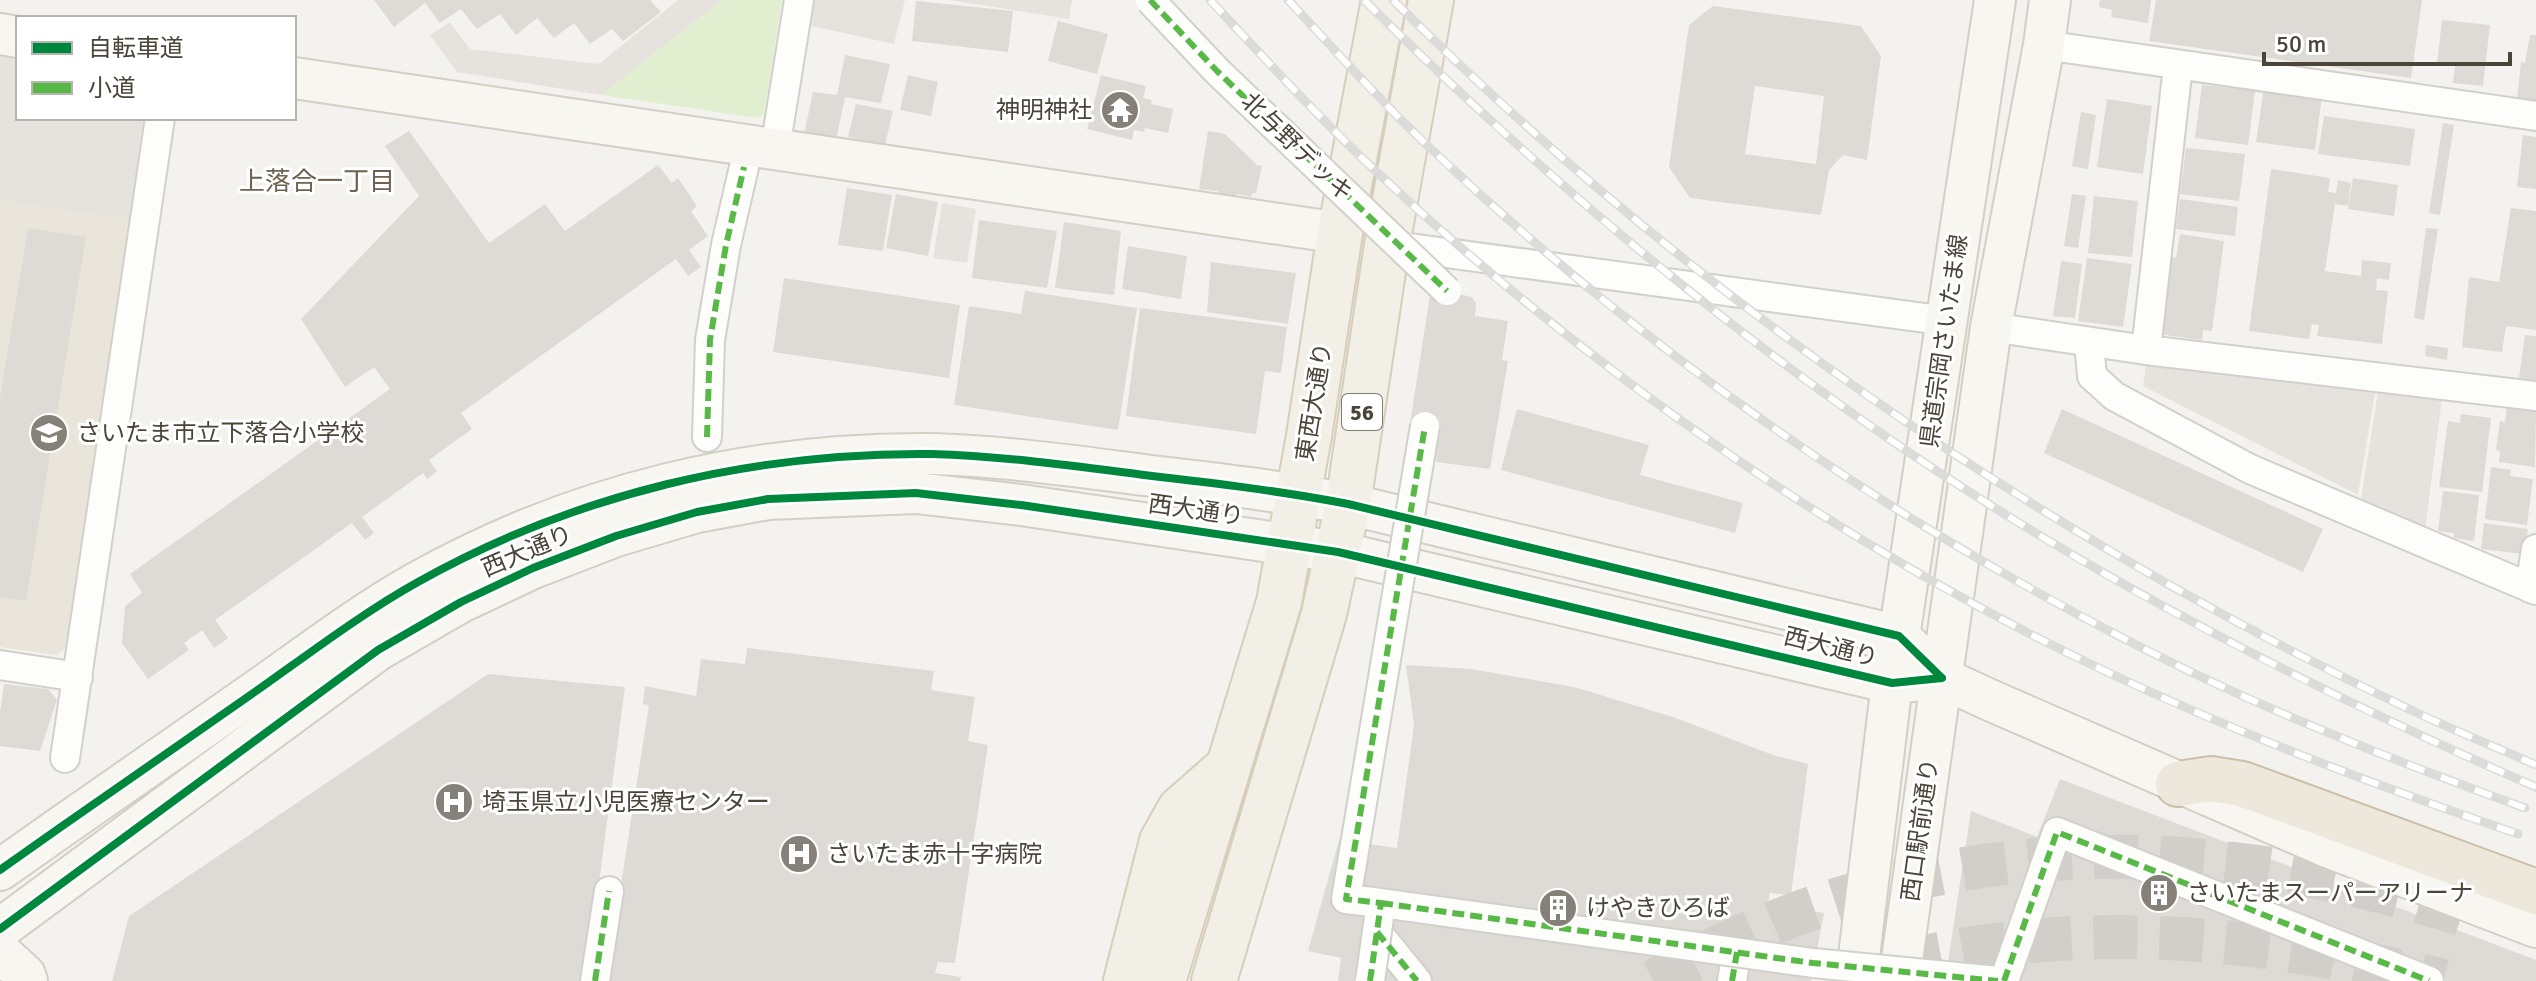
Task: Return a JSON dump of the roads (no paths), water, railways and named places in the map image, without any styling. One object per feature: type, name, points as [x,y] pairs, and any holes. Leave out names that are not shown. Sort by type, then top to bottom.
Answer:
[{"type":"highway","points":[[2178,784],[2211,779],[2242,784],[2536,892]]},
{"type":"main road","name":"東西大通り","points":[[1163,981],[1279,602],[1340,233],[1384,0]]},
{"type":"main road","name":"東西大通り","points":[[1214,981],[1324,614],[1338,552],[1387,245],[1431,0]]},
{"type":"main road","points":[[1126,981],[1162,841],[1180,809],[1228,766]]},
{"type":"main road","points":[[1242,981],[1249,949],[1263,816]]},
{"type":"street","points":[[707,437],[710,340],[726,245],[759,158],[799,0]]},
{"type":"street","name":"北与野デッキ","points":[[1150,0],[1217,71],[1447,291]]},
{"type":"street","name":"県道宗岡さいたま線","points":[[1892,683],[1995,0]]},
{"type":"street","name":"県道宗岡さいたま線","points":[[1942,678],[1991,327],[2050,0]]},
{"type":"street","points":[[2044,45],[2536,116]]},
{"type":"street","points":[[2146,350],[2178,66]]},
{"type":"street","points":[[296,78],[759,158],[1340,233]]},
{"type":"street","points":[[65,758],[160,120]]},
{"type":"street","points":[[1387,245],[1947,321]]},
{"type":"street","points":[[1991,327],[2089,343],[2536,396]]},
{"type":"street","points":[[2089,343],[2092,376],[2114,396],[2250,469],[2533,589],[2536,549]]},
{"type":"street","points":[[1425,426],[1346,899],[1737,952],[2001,981],[2057,832],[2429,981]]},
{"type":"street","name":"西大通り","points":[[0,870],[416,583],[554,518],[630,492],[702,475],[796,461],[934,454],[1047,463],[1299,494],[1899,636],[1942,678]]},
{"type":"street","name":"西大通り","points":[[0,929],[378,650],[461,602],[533,568],[616,536],[697,512],[768,499],[916,493],[1291,544],[1338,552],[1892,683],[1942,678]]},
{"type":"street","points":[[0,665],[78,677]]},
{"type":"street","points":[[1942,678],[2325,846],[2536,927]]},
{"type":"street","name":"西口駅前通り","points":[[1899,981],[1942,678]]},
{"type":"street","name":"西口駅前通り","points":[[1856,981],[1892,683]]},
{"type":"street","points":[[595,981],[609,891]]},
{"type":"street","points":[[1370,981],[1381,903]]},
{"type":"street","points":[[1377,932],[1417,981]]},
{"type":"street","points":[[0,952],[25,975],[27,981]]},
{"type":"street","points":[[1732,981],[1737,952]]},
{"type":"tunnel","points":[[1654,981],[1753,931],[1852,895],[1953,871],[2055,859],[2157,858],[2261,868],[2365,887],[2471,917]]},
{"type":"tunnel","points":[[1834,981],[1901,962],[1967,949],[2099,937],[2231,943],[2366,964],[2443,981]]},
{"type":"railway","points":[[1210,0],[1336,133],[1462,249],[1635,387],[1817,512],[2008,623],[2107,672],[2310,759],[2518,834]]},
{"type":"railway","points":[[1288,0],[1374,93],[1514,225],[1695,371],[1789,439],[1886,503],[2087,619],[2191,672],[2356,744],[2525,808]]},
{"type":"railway","points":[[1364,0],[1499,128],[1639,250],[1785,364],[1937,471],[2081,560],[2230,642],[2382,717],[2536,787]]},
{"type":"railway","points":[[1393,0],[1506,107],[1623,209],[1745,306],[1871,398],[2000,484],[2133,564],[2270,639],[2409,709],[2536,765]]},
{"type":"place","name":"神明神社","points":[[1120,110]]},
{"type":"place","name":"さいたま市立下落合小学校","points":[[49,433]]},
{"type":"place","name":"埼玉県立小児医療センター","points":[[454,802]]},
{"type":"place","name":"さいたま赤十字病院","points":[[799,854]]},
{"type":"place","name":"さいたまスーパーアリーナ","points":[[2159,893]]},
{"type":"place","name":"けやきひろば","points":[[1558,908]]},
{"type":"district","name":"上落合一丁目","points":[[317,181]]}]
